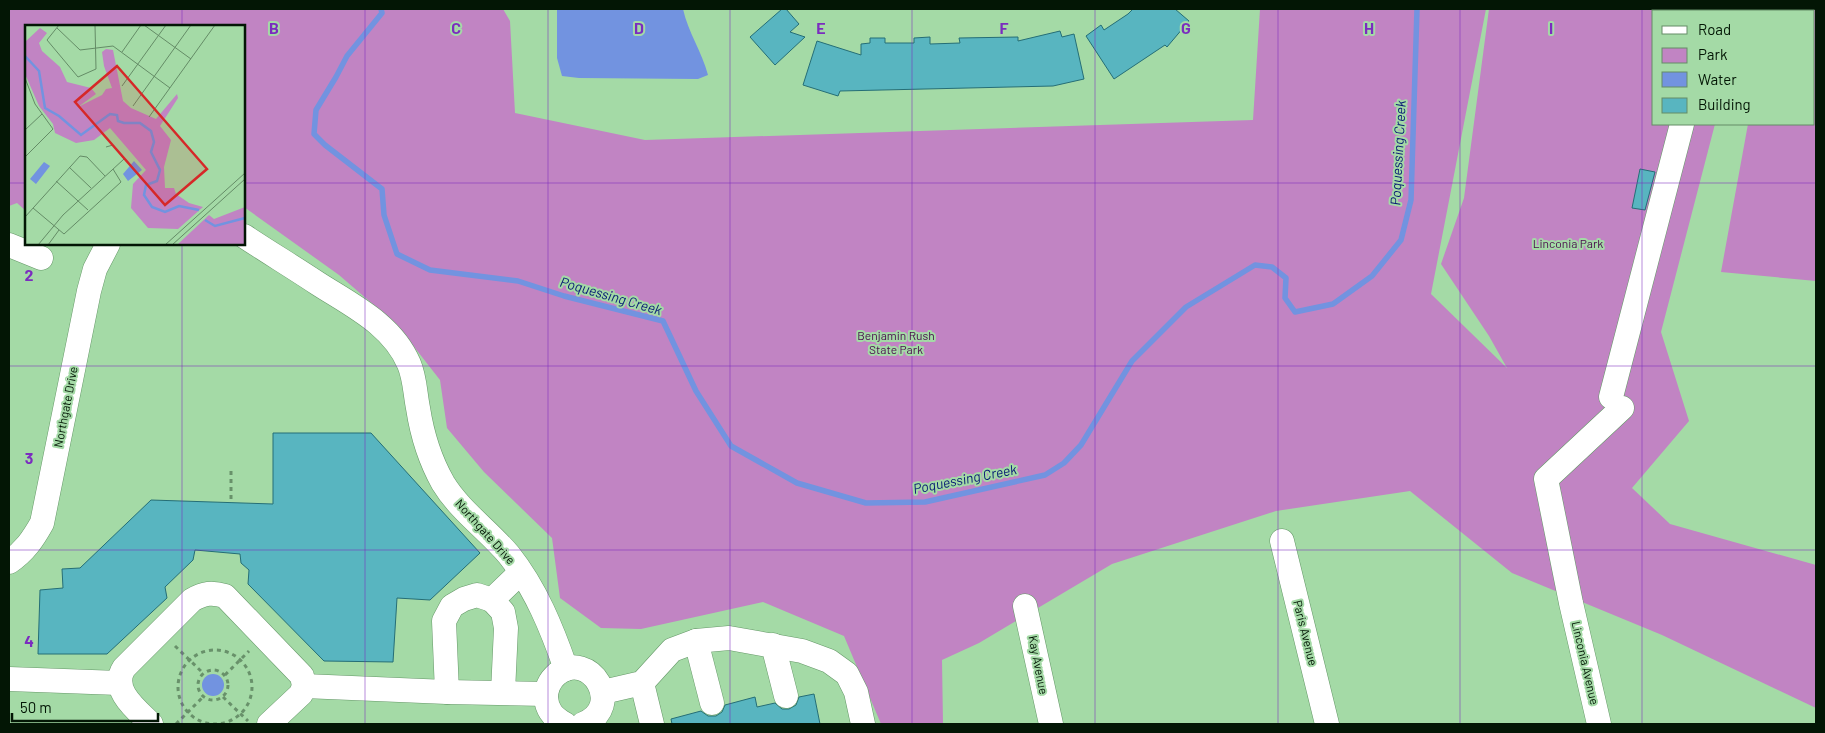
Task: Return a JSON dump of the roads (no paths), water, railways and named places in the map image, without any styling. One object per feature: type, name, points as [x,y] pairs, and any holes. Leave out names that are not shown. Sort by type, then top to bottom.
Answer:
[{"type":"street","name":"Linconia Avenue","points":[[1599,724],[1571,603],[1546,479],[1616,403],[1682,125]]},
{"type":"street","name":"Northgate Drive","points":[[245,237],[373,318],[392,338],[408,362],[413,377],[418,410],[428,450],[443,482],[466,513],[510,557],[545,614],[566,669]]},
{"type":"street","points":[[9,245],[41,258]]},
{"type":"street","name":"Northgate Drive","points":[[9,562],[32,542],[42,523],[89,291],[95,269],[107,245]]},
{"type":"street","name":"Paris Avenue","points":[[1282,541],[1327,724]]},
{"type":"street","points":[[492,600],[520,573]]},
{"type":"street","points":[[151,724],[121,691],[119,683],[120,674],[192,600],[201,595],[213,593],[225,596],[302,676],[304,686],[301,694],[269,724]]},
{"type":"street","points":[[447,692],[444,621],[452,606],[464,599],[477,595],[492,600],[503,612],[506,628],[503,692]]},
{"type":"street","name":"Kay Avenue","points":[[1025,606],[1051,724]]},
{"type":"street","points":[[603,692],[642,683],[672,650],[696,641],[729,638],[802,651],[829,661],[847,674],[856,692],[863,724]]},
{"type":"street","points":[[696,641],[712,703]]},
{"type":"street","points":[[773,645],[786,696]]},
{"type":"street","points":[[565,724],[557,720],[550,713],[546,704],[546,694],[552,679],[566,669],[576,668],[586,670],[594,675],[600,683],[603,692],[603,702],[600,711],[594,719],[583,724]]},
{"type":"street","points":[[9,680],[119,683]]},
{"type":"street","points":[[642,683],[652,724]]},
{"type":"street","points":[[304,686],[546,694]]},
{"type":"water","points":[[557,9],[683,9],[708,75],[698,79],[579,78],[562,76],[557,58]]},
{"type":"water","points":[[213,674],[221,677],[224,685],[221,693],[213,696],[205,693],[202,685],[205,677]]},
{"type":"waterway","name":"Poquessing Creek","points":[[381,9],[382,13],[347,56],[316,110],[314,134],[325,145],[382,189],[384,215],[397,254],[430,270],[518,281],[564,296],[663,321],[696,391],[731,446],[797,483],[866,503],[925,502],[1045,475],[1064,463],[1081,445],[1132,361],[1186,307],[1255,265],[1272,267],[1286,278],[1285,298],[1295,312],[1333,304],[1372,276],[1401,240],[1411,200],[1417,9]]},
{"type":"park label","name":"Linconia Park","points":[[1568,244]]},
{"type":"park label","name":"Benjamin Rush State Park","points":[[896,343]]}]
